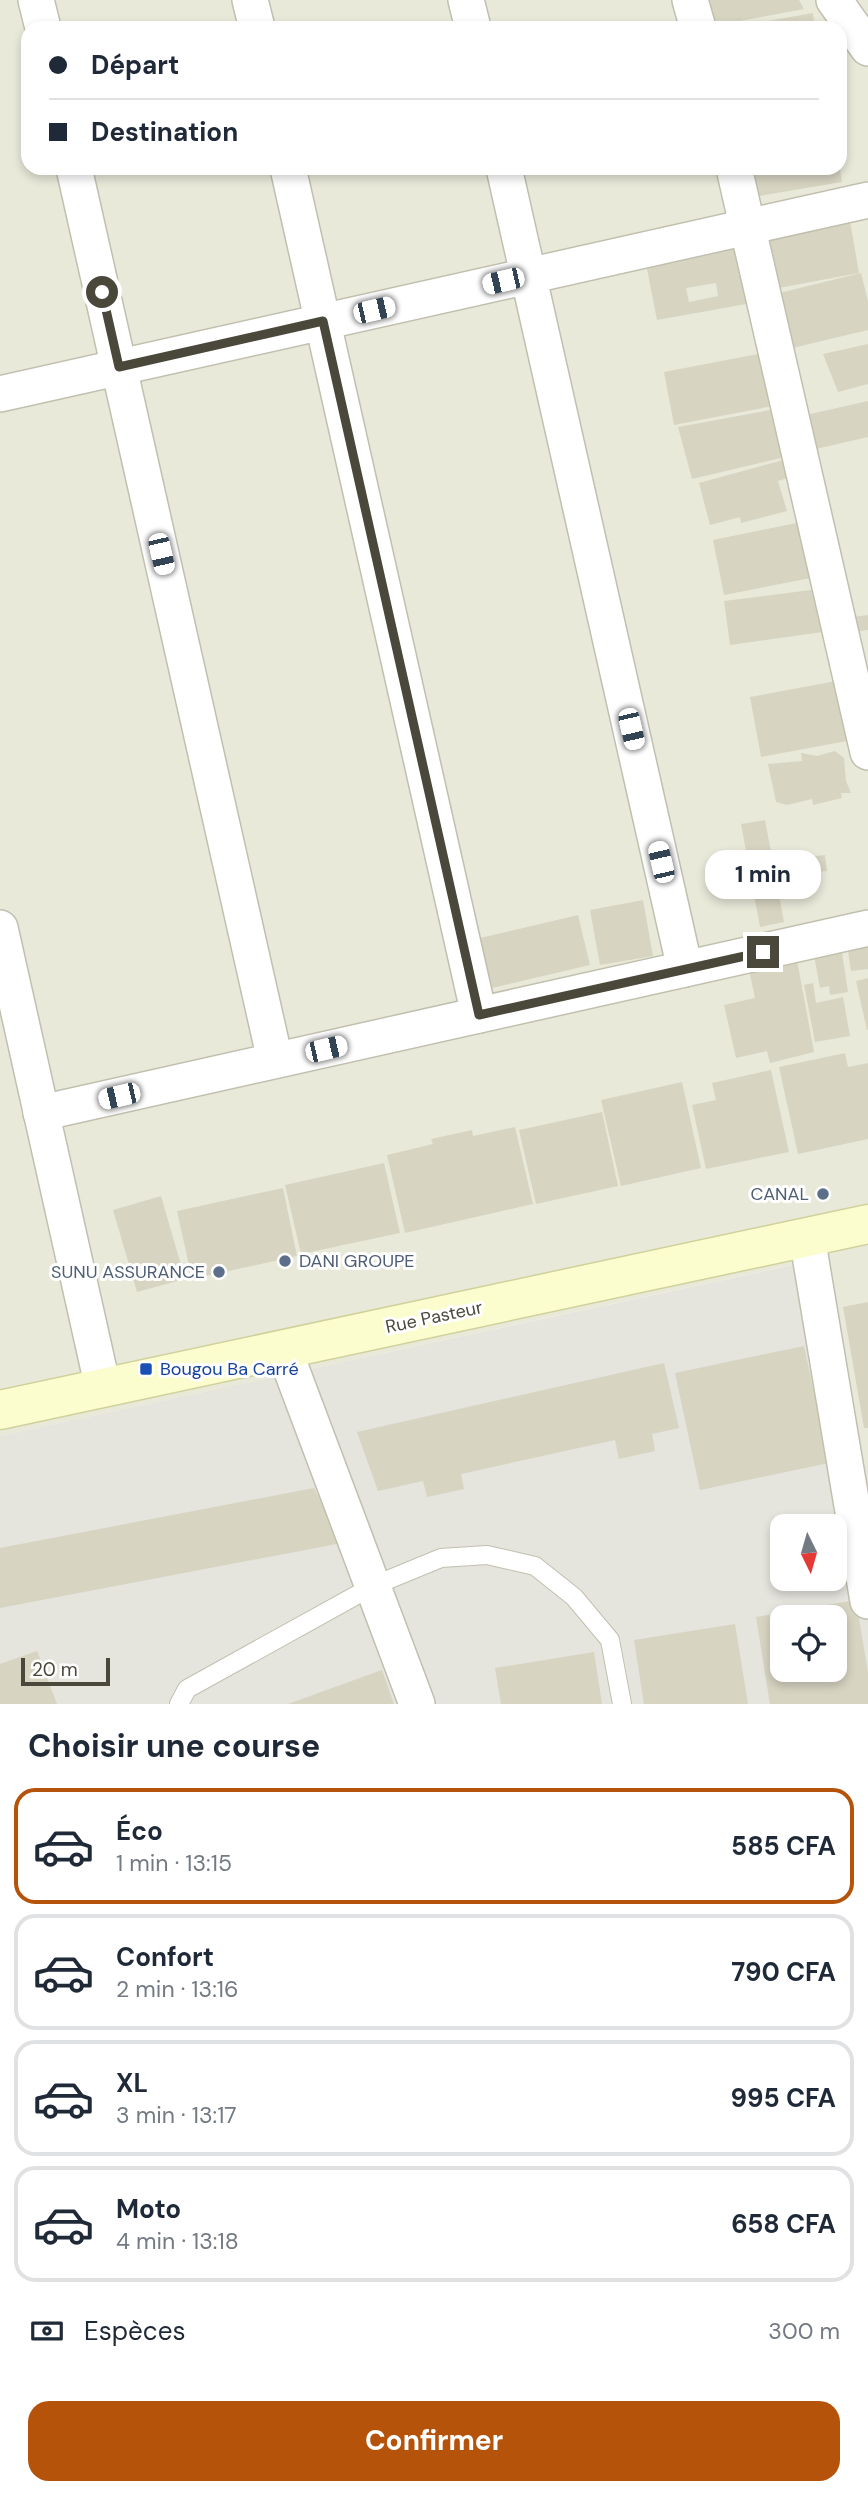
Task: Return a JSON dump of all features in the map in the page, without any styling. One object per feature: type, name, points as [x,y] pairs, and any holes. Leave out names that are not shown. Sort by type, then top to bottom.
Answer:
[{"type":"main road","name":"Rue Pasteur","points":[[0,1410],[868,1224]]},
{"type":"street","points":[[36,0],[41,21]]},
{"type":"street","points":[[250,0],[255,21]]},
{"type":"street","points":[[466,0],[471,21]]},
{"type":"street","points":[[691,0],[696,21]]},
{"type":"street","points":[[834,0],[868,48]]},
{"type":"street","points":[[76,175],[275,1060]]},
{"type":"street","points":[[290,175],[479,1015]]},
{"type":"street","points":[[506,175],[685,969]]},
{"type":"street","points":[[736,175],[868,752]]},
{"type":"street","points":[[0,394],[868,200]]},
{"type":"street","points":[[0,928],[9,1007],[41,1113],[103,1388]]},
{"type":"street","points":[[41,1113],[868,928]]},
{"type":"street","points":[[807,1237],[856,1459],[868,1601]]},
{"type":"street","points":[[284,1350],[417,1704]]},
{"type":"lane","points":[[179,1704],[187,1689],[373,1586],[441,1558],[487,1555],[535,1566],[573,1597],[610,1640],[622,1704]]},
{"type":"shaded area","points":[[0,0],[868,0],[868,1465],[839,1469],[801,1263],[0,1436]]},
{"type":"shaded area","points":[[802,1263],[839,1469],[868,1465],[868,1704],[0,1704],[0,1436]]},
{"type":"building","points":[[710,0],[799,0],[804,9],[740,21],[713,21]]},
{"type":"building","points":[[813,13],[814,21],[768,21]]},
{"type":"building","points":[[743,175],[841,175],[842,182],[748,198]]},
{"type":"building","points":[[850,221],[859,273],[768,290],[758,238]]},
{"type":"building","points":[[738,242],[752,303],[657,320],[645,259]],"holes":[[[716,283],[718,296],[689,302],[686,288]]]},
{"type":"building","points":[[861,273],[868,301],[868,330],[784,350],[771,295]]},
{"type":"building","points":[[868,344],[868,384],[838,392],[823,354]]},
{"type":"building","points":[[763,353],[773,406],[674,425],[664,372]]},
{"type":"building","points":[[868,401],[868,437],[816,449],[806,415]]},
{"type":"building","points":[[776,409],[785,457],[692,479],[678,427]]},
{"type":"building","points":[[783,460],[788,478],[778,481],[787,511],[741,523],[740,517],[710,525],[699,483]]},
{"type":"building","points":[[811,520],[821,576],[724,595],[713,540]]},
{"type":"building","points":[[818,589],[823,632],[730,645],[724,601]]},
{"type":"building","points":[[868,615],[868,630],[854,632],[852,617]]},
{"type":"building","points":[[836,681],[847,741],[761,757],[750,697]]},
{"type":"building","points":[[835,751],[844,758],[846,781],[851,793],[841,793],[842,798],[813,805],[812,799],[787,805],[776,802],[768,764],[802,761],[801,753],[817,756]]},
{"type":"building","points":[[765,820],[784,922],[760,927],[741,824]]},
{"type":"building","points":[[825,855],[827,871],[801,874],[799,858]]},
{"type":"building","points":[[643,900],[653,956],[600,965],[590,910]]},
{"type":"building","points":[[578,915],[590,965],[492,988],[480,938]]},
{"type":"building","points":[[868,935],[868,969],[851,971],[846,938]]},
{"type":"building","points":[[841,946],[848,992],[830,995],[829,986],[820,988],[813,950]]},
{"type":"building","points":[[797,960],[814,1052],[770,1063],[767,1051],[736,1058],[724,1005],[755,998],[749,970]]},
{"type":"building","points":[[868,978],[868,1030],[867,1030],[856,981]]},
{"type":"building","points":[[813,983],[816,1003],[843,997],[850,1036],[815,1042],[804,985]]},
{"type":"building","points":[[845,1053],[848,1067],[868,1063],[868,1139],[798,1154],[779,1067]]},
{"type":"building","points":[[771,1070],[789,1152],[706,1169],[692,1105],[716,1100],[712,1083]]},
{"type":"building","points":[[682,1082],[701,1168],[621,1186],[601,1100]]},
{"type":"building","points":[[602,1112],[618,1186],[536,1204],[519,1130]]},
{"type":"building","points":[[515,1127],[533,1204],[405,1233],[387,1155],[433,1144],[431,1139],[472,1130],[473,1136]]},
{"type":"building","points":[[384,1163],[400,1233],[301,1254],[285,1185]]},
{"type":"building","points":[[283,1188],[297,1256],[192,1279],[177,1211]]},
{"type":"building","points":[[161,1196],[185,1279],[137,1292],[113,1210]]},
{"type":"building","points":[[868,1302],[868,1428],[864,1428],[843,1307]]},
{"type":"building","points":[[804,1346],[829,1463],[700,1490],[675,1373]]},
{"type":"building","points":[[664,1363],[679,1428],[652,1434],[655,1451],[619,1459],[615,1440],[461,1474],[464,1489],[427,1497],[423,1481],[378,1491],[357,1432]]},
{"type":"building","points":[[314,1488],[342,1543],[0,1608],[0,1548]]},
{"type":"building","points":[[856,1600],[868,1673],[868,1704],[770,1704],[756,1617],[770,1615],[770,1682],[847,1682],[847,1605],[827,1605]]},
{"type":"building","points":[[735,1624],[748,1704],[644,1704],[634,1640]]},
{"type":"building","points":[[37,1651],[57,1704],[0,1704],[0,1664]]},
{"type":"building","points":[[594,1652],[602,1704],[501,1704],[495,1668]]},
{"type":"building","points":[[382,1670],[394,1704],[288,1704]]},
{"type":"place","name":"CANAL","points":[[823,1194]]},
{"type":"place","name":"DANI GROUPE","points":[[285,1261]]},
{"type":"place","name":"SUNU ASSURANCE","points":[[219,1272]]},
{"type":"place","name":"Bougou Ba Carré","points":[[146,1369]]},
{"type":"route","points":[[102,292],[119,367],[323,321],[479,1015],[763,952]]}]
